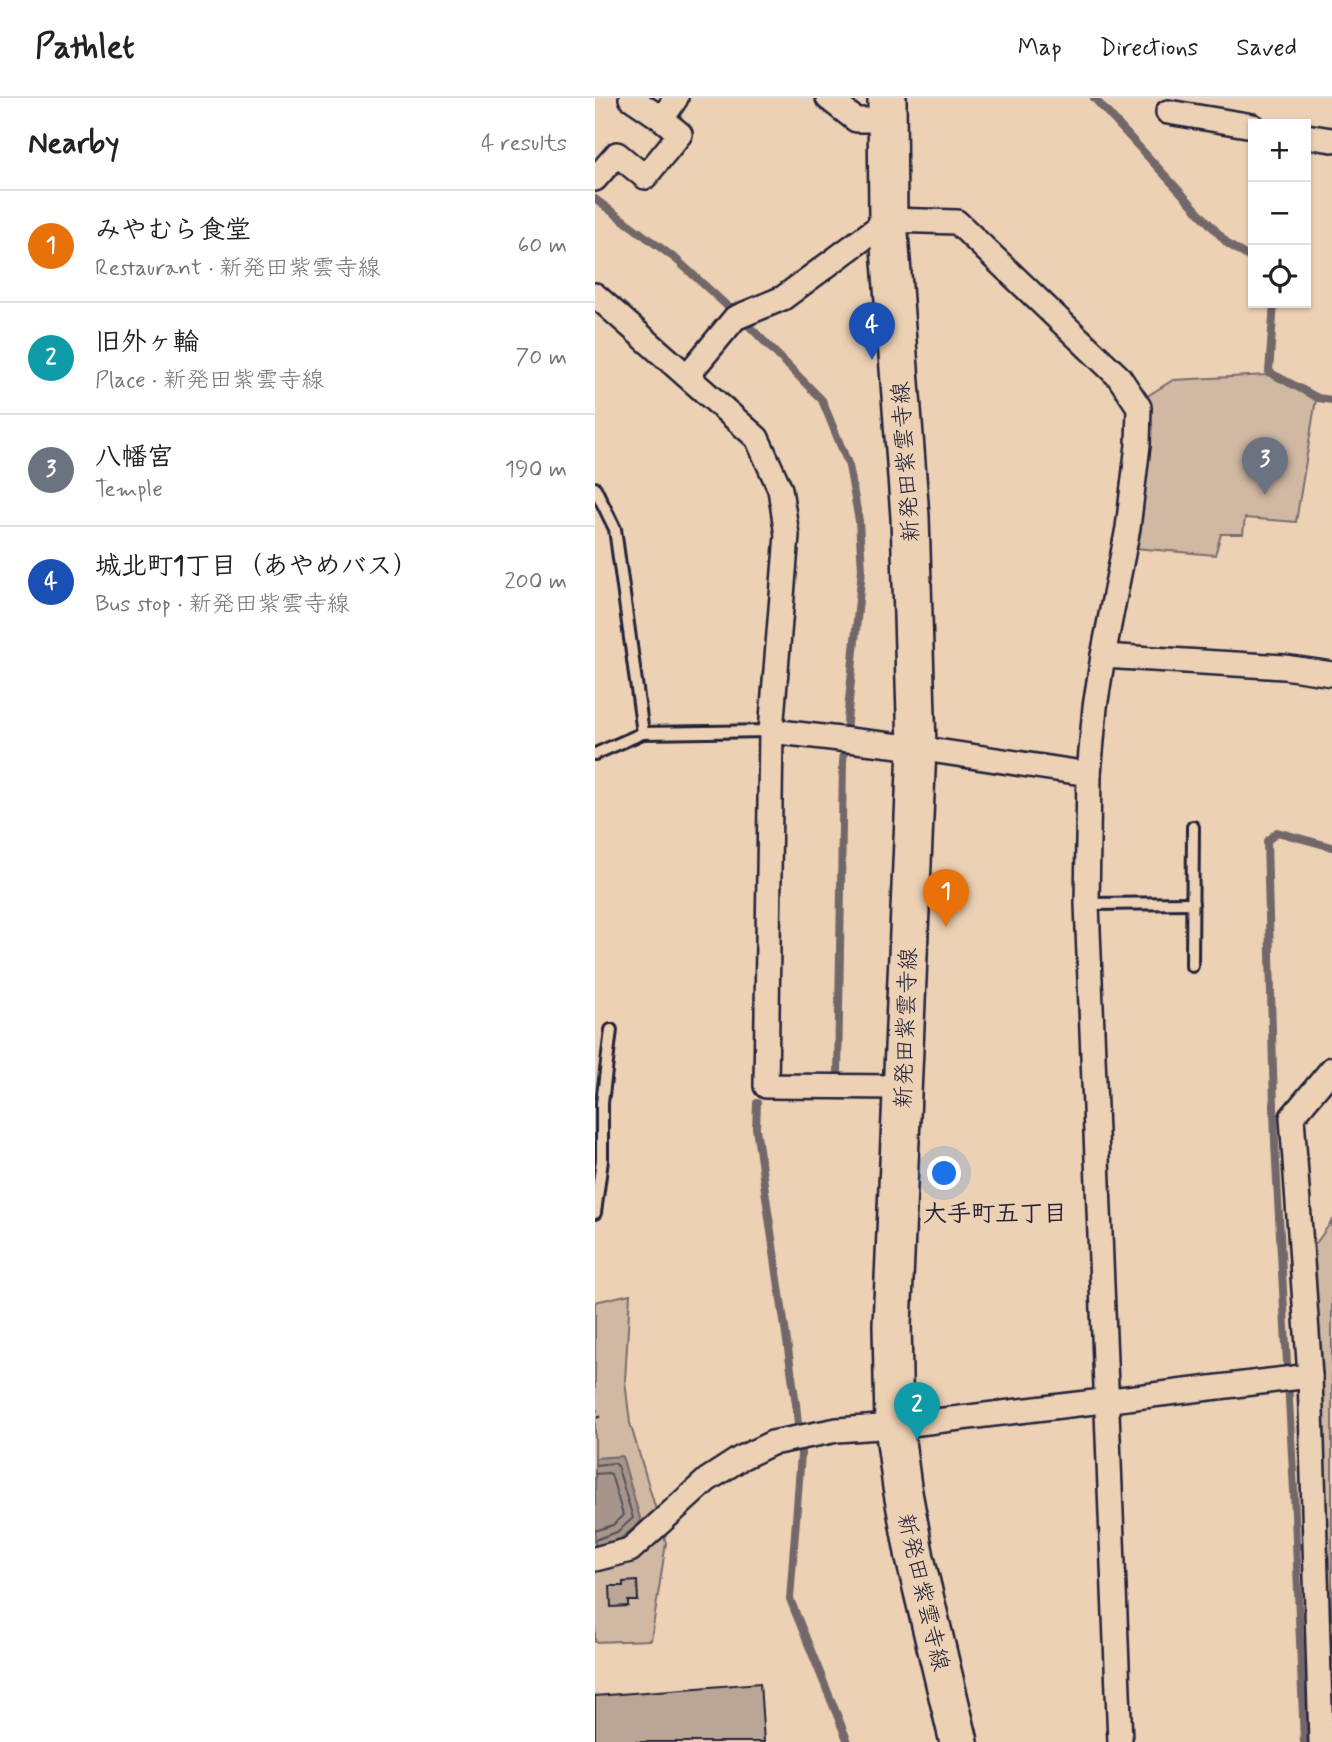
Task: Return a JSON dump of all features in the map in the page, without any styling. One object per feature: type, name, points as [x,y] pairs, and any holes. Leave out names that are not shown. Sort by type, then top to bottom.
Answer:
[{"type":"main road","name":"新発田紫雲寺線","points":[[886,109],[888,220],[910,517],[917,748],[892,1325],[894,1426],[915,1558],[959,1742]]},
{"type":"street","points":[[595,179],[617,154],[645,177],[680,134],[631,98]]},
{"type":"street","points":[[662,119],[675,98]]},
{"type":"street","points":[[828,98],[856,120],[886,109]]},
{"type":"street","points":[[1168,111],[1248,126]]},
{"type":"street","points":[[1311,137],[1332,140]]},
{"type":"street","points":[[687,376],[735,318],[783,298],[888,220],[957,222],[1119,377],[1139,407],[1138,445],[1128,528],[1095,706],[1089,774],[1087,904],[1120,1742]]},
{"type":"street","points":[[595,295],[757,438],[780,489],[787,536],[771,731],[766,1086],[903,1087]]},
{"type":"street","points":[[1103,656],[1284,667],[1332,674]]},
{"type":"street","points":[[771,731],[917,748],[1089,774]]},
{"type":"street","points":[[1321,1742],[1310,1376],[1292,1118],[1332,1069]]},
{"type":"street","points":[[595,1559],[630,1550],[706,1480],[772,1443],[837,1430],[894,1426],[1310,1376]]},
{"type":"lane","points":[[595,488],[615,529],[643,733]]},
{"type":"lane","points":[[595,754],[643,733],[771,731]]},
{"type":"lane","points":[[1192,966],[1193,827]]},
{"type":"lane","points":[[1087,904],[1193,903]]},
{"type":"lane","points":[[595,1213],[602,1160],[598,1103],[611,1030]]},
{"type":"path","points":[[595,1410],[601,1422]]},
{"type":"shaded area","points":[[1268,375],[1316,399],[1296,522],[1245,518],[1243,534],[1221,534],[1215,555],[1123,547],[1144,398],[1173,380]]},
{"type":"shaded area","points":[[1332,1221],[1332,1687],[1314,1246]]},
{"type":"shaded area","points":[[630,1294],[625,1381],[630,1423],[666,1543],[651,1640],[595,1642],[595,1302]]},
{"type":"water","points":[[622,1456],[641,1522],[620,1539],[595,1547],[595,1458]]},
{"type":"building","points":[[637,1581],[638,1601],[628,1601],[628,1606],[611,1607],[610,1586],[623,1586],[623,1582]]},
{"type":"building","points":[[760,1683],[764,1742],[595,1742],[595,1696]]},
{"type":"waterway","points":[[1094,98],[1228,244],[1248,257]]},
{"type":"waterway","points":[[595,199],[677,260],[750,327],[822,400],[849,466],[859,521],[862,569],[843,762],[838,1075]]},
{"type":"waterway","points":[[1274,308],[1269,372],[1318,398],[1332,400]]},
{"type":"waterway","points":[[1304,1742],[1294,1491],[1275,1144],[1267,841],[1277,832],[1332,847]]},
{"type":"waterway","points":[[757,1103],[756,1128],[801,1454],[790,1599],[848,1742]]},
{"type":"place","name":"城北町1丁目（あやめバス）","points":[[872,360]]},
{"type":"place","name":"八幡宮","points":[[1265,495]]},
{"type":"place","name":"みやむら食堂","points":[[946,927]]},
{"type":"place","name":"旧外ヶ輪","points":[[917,1440]]},
{"type":"district","name":"大手町五丁目","points":[[995,1213]]}]
